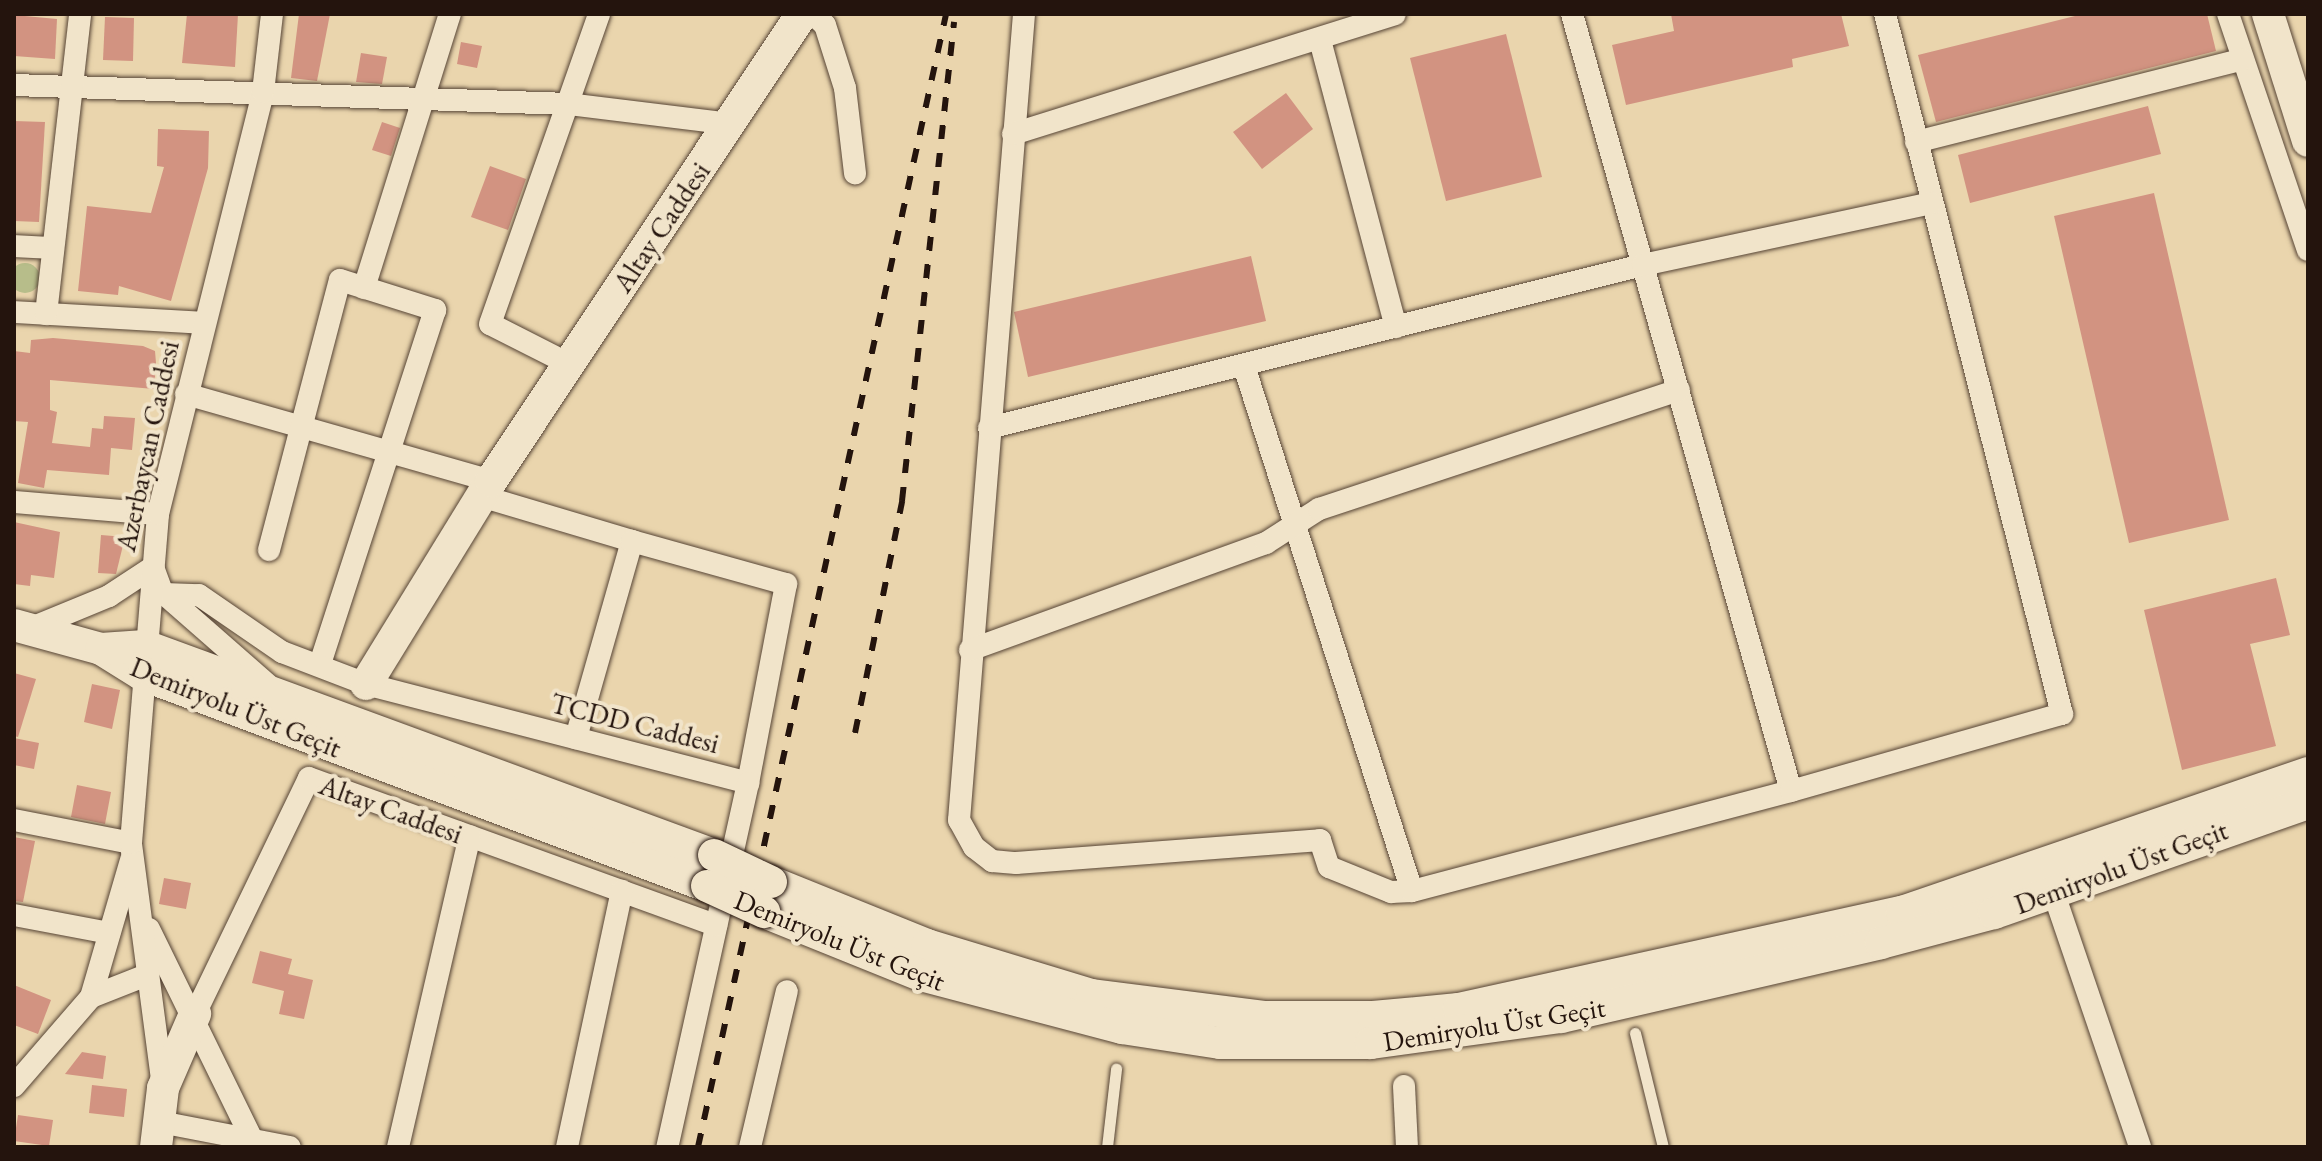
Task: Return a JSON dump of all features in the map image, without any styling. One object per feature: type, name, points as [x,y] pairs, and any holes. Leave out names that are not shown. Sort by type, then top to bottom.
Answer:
[{"type":"main road","name":"Altay Caddesi","points":[[366,684],[567,363],[802,14]]},
{"type":"main road","points":[[2268,14],[2308,141]]},
{"type":"main road","name":"Demiryolu Üst Geçit","points":[[21,627],[144,660],[308,711],[710,871],[1014,1004],[1192,1039],[1309,1047],[1445,1037],[1576,1014],[1881,943],[2053,891],[2308,803]]},
{"type":"main road","name":"Demiryolu Üst Geçit","points":[[144,660],[710,871]]},
{"type":"main road","name":"Demiryolu Üst Geçit","points":[[767,897],[1092,995],[1264,1017],[1373,1017],[1459,1009],[1902,912],[2308,773]]},
{"type":"main road","name":"Altay Caddesi","points":[[158,1135],[163,1088],[195,1014]]},
{"type":"street","points":[[46,314],[80,14]]},
{"type":"street","name":"Azerbaycan Caddesi","points":[[163,1088],[132,849],[144,660],[158,514],[263,92],[272,14]]},
{"type":"street","points":[[364,288],[426,99],[450,14]]},
{"type":"street","points":[[567,363],[490,324],[599,14]]},
{"type":"street","points":[[813,14],[825,25],[845,88],[855,173]]},
{"type":"street","points":[[1024,14],[970,650],[959,820],[992,861],[1320,840],[1329,867],[1391,892],[1412,891],[1791,791],[2062,714],[1885,14]]},
{"type":"street","points":[[1013,134],[1395,14]]},
{"type":"street","points":[[1572,14],[1791,791]]},
{"type":"street","points":[[2228,14],[2308,250]]},
{"type":"street","points":[[1320,40],[1396,327]]},
{"type":"street","points":[[1916,142],[2243,59]]},
{"type":"street","points":[[14,85],[568,104],[730,124]]},
{"type":"street","points":[[989,428],[1643,265],[1931,203]]},
{"type":"street","points":[[14,246],[53,248]]},
{"type":"street","points":[[269,550],[340,280],[435,310],[320,663]]},
{"type":"street","points":[[14,312],[204,323]]},
{"type":"street","points":[[1244,366],[1412,891]]},
{"type":"street","points":[[970,650],[1266,543],[1319,509],[1679,390]]},
{"type":"street","points":[[186,394],[390,449],[486,489],[632,541],[786,584],[748,783]]},
{"type":"street","points":[[14,502],[158,514]]},
{"type":"street","points":[[576,738],[632,541]]},
{"type":"street","points":[[21,627],[109,596],[153,567],[164,594],[308,711]]},
{"type":"street","name":"TCDD Caddesi","points":[[164,594],[199,595],[282,652],[320,663],[366,684],[748,783],[667,1147]]},
{"type":"street","name":"Altay Caddesi","points":[[195,1014],[309,778],[716,925]]},
{"type":"street","points":[[14,820],[132,849],[91,997],[14,1086]]},
{"type":"street","points":[[398,1147],[470,836]]},
{"type":"street","points":[[567,1147],[622,891]]},
{"type":"street","points":[[2053,891],[2140,1147]]},
{"type":"street","points":[[141,914],[195,1014],[255,1144]]},
{"type":"street","points":[[14,915],[109,933]]},
{"type":"street","points":[[91,997],[149,974]]},
{"type":"street","points":[[750,1147],[787,991]]},
{"type":"street","points":[[1404,1086],[1407,1147]]},
{"type":"street","points":[[158,1135],[290,1147]]},
{"type":"lane","points":[[1635,1033],[1663,1147]]},
{"type":"lane","points":[[1107,1147],[1116,1069]]},
{"type":"green space","points":[[25,263],[36,267],[40,278],[36,289],[25,293],[14,289],[10,278],[14,267]]},
{"type":"building","points":[[187,14],[238,14],[235,67],[182,63]]},
{"type":"building","points":[[299,14],[330,14],[317,81],[291,78]]},
{"type":"building","points":[[1671,14],[1841,14],[1849,46],[1792,59],[1793,67],[1626,105],[1612,45],[1674,31]]},
{"type":"building","points":[[2083,14],[2207,14],[2216,51],[1936,122],[1918,55]]},
{"type":"building","points":[[14,15],[57,19],[55,59],[14,56]]},
{"type":"building","points":[[105,17],[134,18],[133,61],[103,60]]},
{"type":"building","points":[[1506,34],[1542,177],[1446,201],[1410,58]]},
{"type":"building","points":[[461,42],[482,46],[477,68],[457,64]]},
{"type":"building","points":[[361,53],[387,57],[382,84],[356,82]]},
{"type":"building","points":[[1286,93],[1313,129],[1262,169],[1233,132]]},
{"type":"building","points":[[2148,106],[2161,154],[1970,203],[1958,155]]},
{"type":"building","points":[[14,121],[45,122],[39,222],[14,221]]},
{"type":"building","points":[[382,122],[400,128],[391,156],[372,150]]},
{"type":"building","points":[[158,129],[209,131],[208,168],[171,301],[119,286],[118,295],[78,291],[87,206],[151,213],[164,167],[157,166]]},
{"type":"building","points":[[490,166],[526,179],[508,230],[471,217]]},
{"type":"building","points":[[2154,193],[2229,520],[2129,543],[2054,216]]},
{"type":"building","points":[[1251,256],[1266,321],[1028,377],[1014,312]]},
{"type":"building","points":[[53,338],[143,346],[155,351],[156,363],[154,389],[50,380],[50,410],[57,412],[52,443],[90,447],[92,428],[103,429],[104,416],[135,418],[132,450],[111,448],[109,475],[47,470],[44,488],[18,483],[28,422],[14,421],[14,351],[30,353],[31,340]]},
{"type":"building","points":[[14,522],[60,532],[54,578],[31,575],[30,586],[14,584]]},
{"type":"building","points":[[101,535],[125,537],[116,574],[98,573]]},
{"type":"building","points":[[2276,578],[2290,635],[2250,644],[2276,746],[2182,770],[2144,610]]},
{"type":"building","points":[[14,673],[36,679],[18,737],[14,736]]},
{"type":"building","points":[[92,684],[120,690],[112,729],[84,722]]},
{"type":"building","points":[[14,738],[39,743],[34,769],[14,765]]},
{"type":"building","points":[[77,785],[111,792],[105,824],[71,817]]},
{"type":"building","points":[[14,837],[35,841],[23,902],[14,901]]},
{"type":"building","points":[[164,878],[191,883],[186,909],[159,904]]},
{"type":"building","points":[[260,951],[292,959],[288,974],[313,980],[304,1019],[279,1014],[284,991],[252,983]]},
{"type":"building","points":[[14,985],[51,1000],[38,1034],[14,1025]]},
{"type":"building","points":[[82,1052],[106,1056],[103,1079],[65,1074]]},
{"type":"building","points":[[92,1085],[127,1089],[124,1117],[89,1113]]},
{"type":"building","points":[[18,1115],[53,1120],[49,1146],[14,1141]]},
{"type":"railway","points":[[698,1147],[946,14]]},
{"type":"railway","points":[[855,733],[902,501],[954,22]]}]
